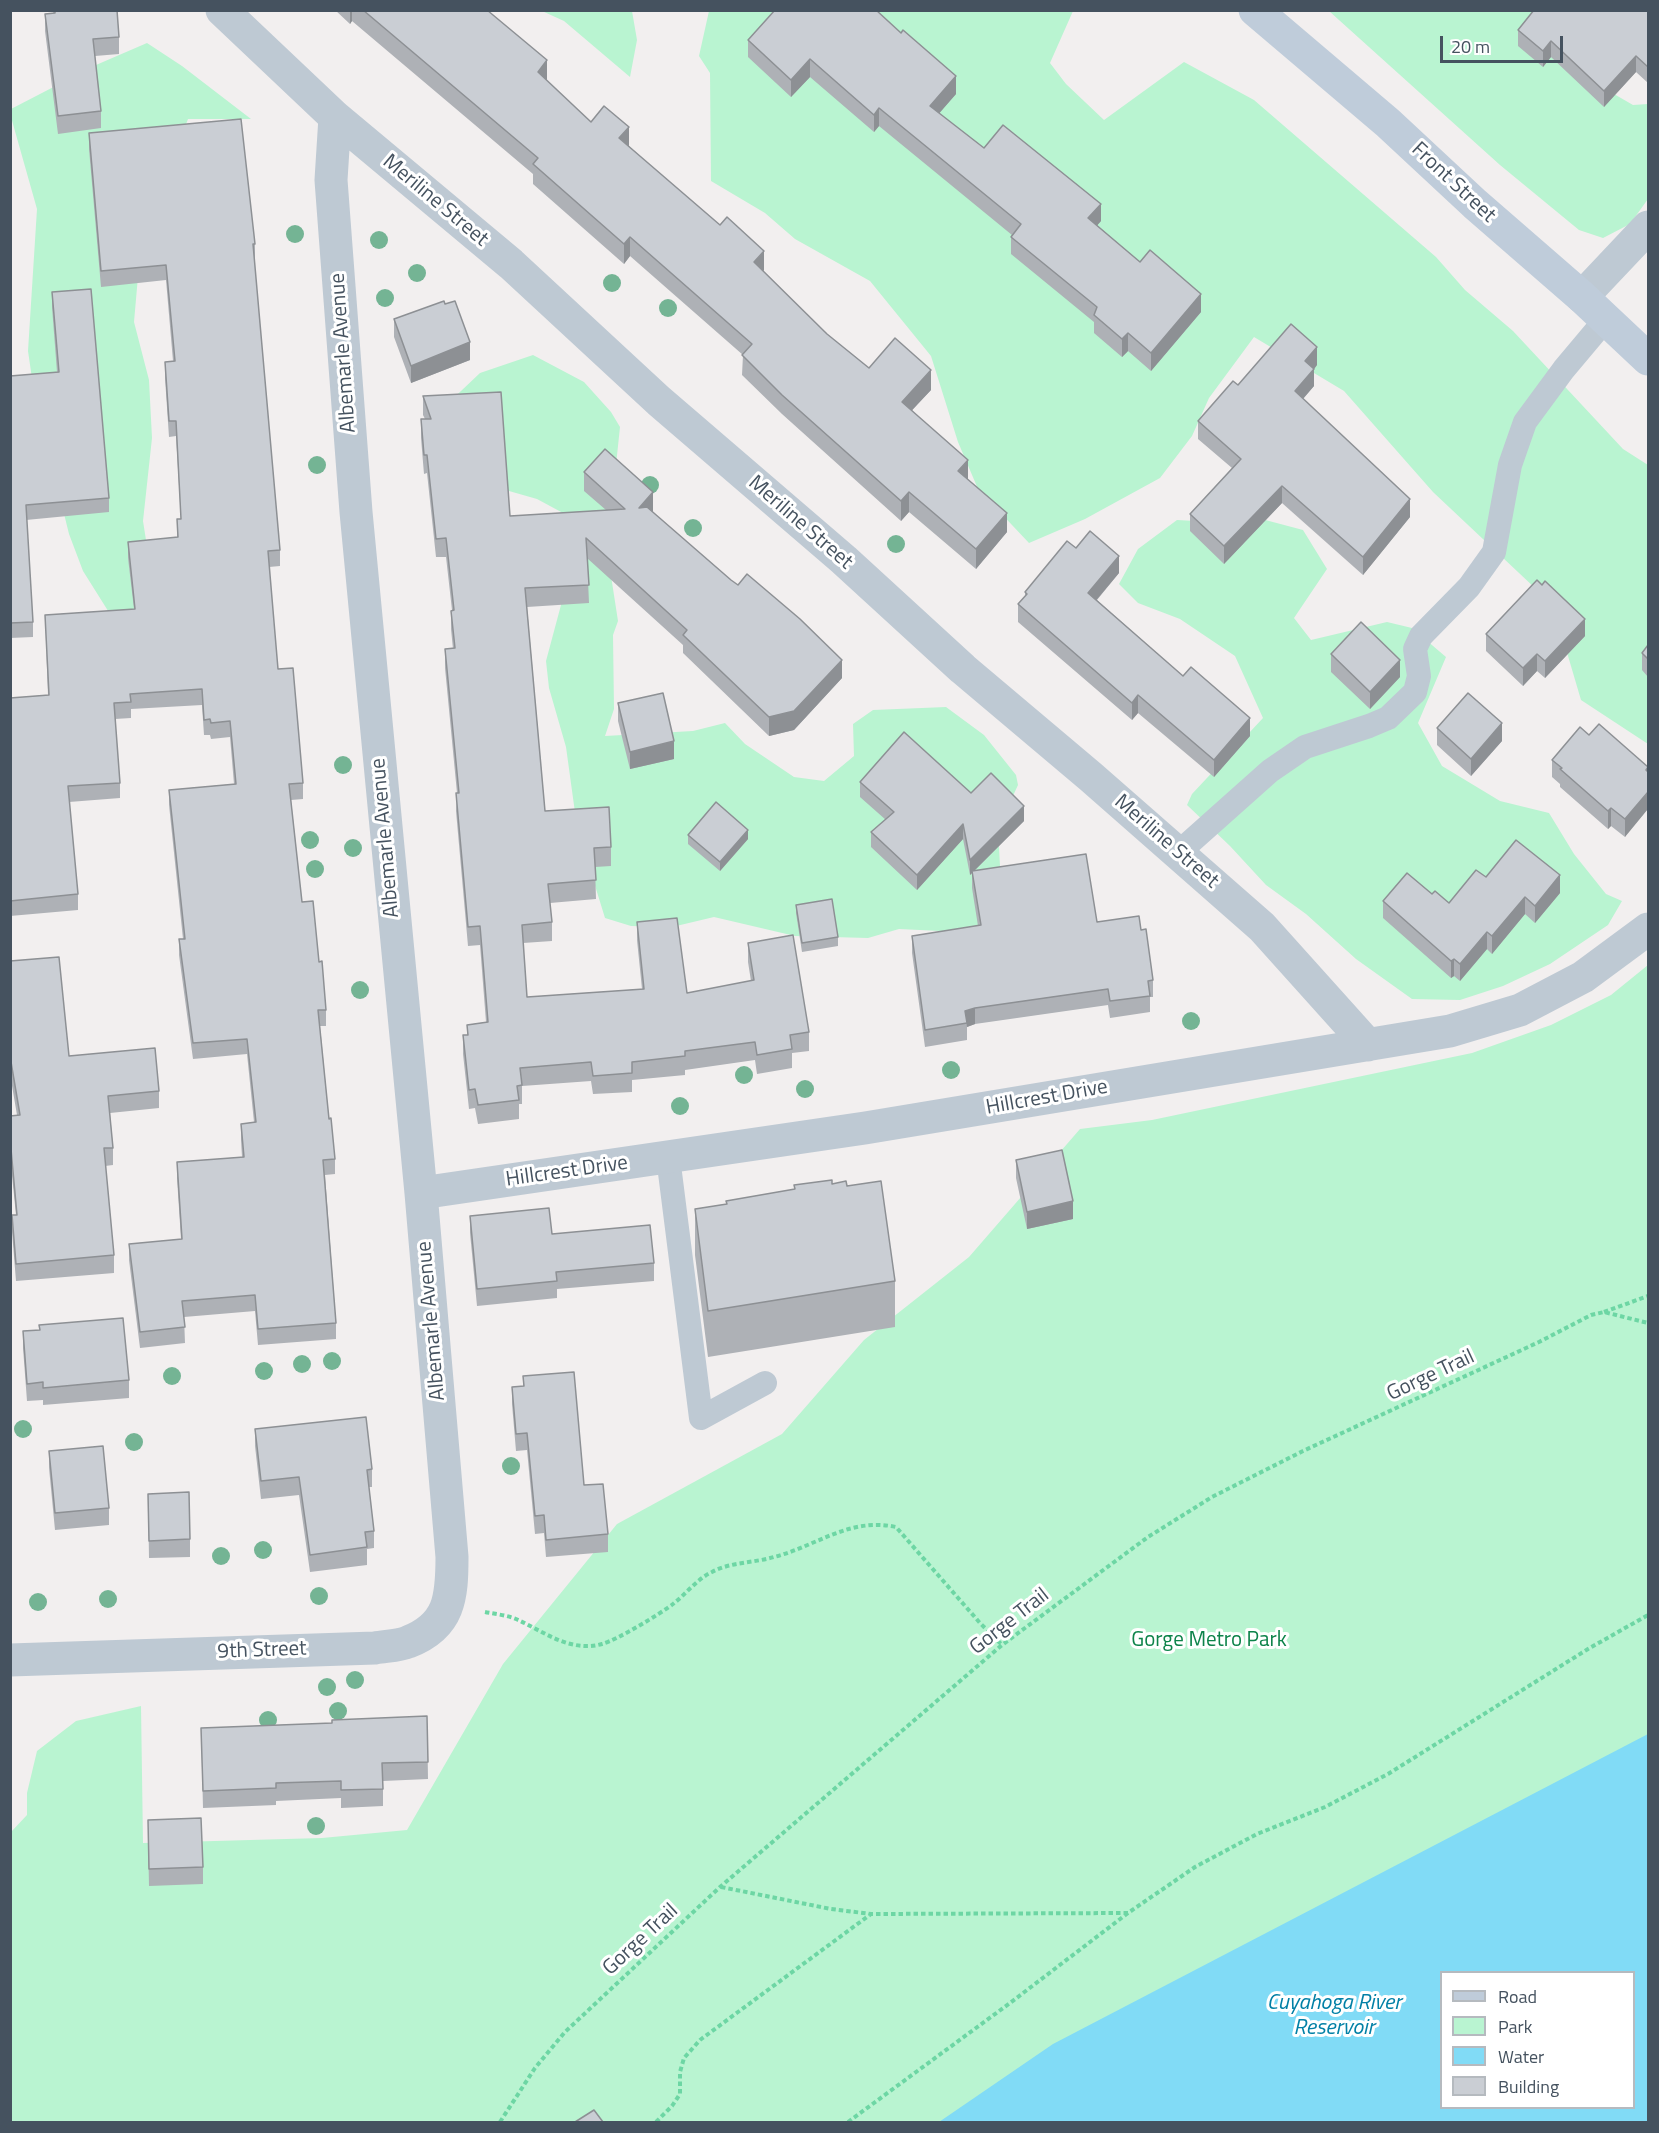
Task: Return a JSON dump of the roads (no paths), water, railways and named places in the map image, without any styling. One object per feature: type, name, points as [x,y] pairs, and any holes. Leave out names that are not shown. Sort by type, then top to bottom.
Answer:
[{"type":"main road","name":"Front Street","points":[[1255,10],[1388,123],[1648,359]]},
{"type":"street","name":"Meriline Street","points":[[222,10],[335,117],[511,264],[659,401],[844,560],[963,669],[1091,777],[1262,927],[1368,1045]]},
{"type":"street","name":"Albemarle Avenue","points":[[335,117],[331,180],[356,512],[421,1193],[452,1557]]},
{"type":"street","points":[[1582,297],[1648,227]]},
{"type":"street","name":"Hillcrest Drive","points":[[421,1193],[876,1126],[1450,1031],[1521,1010],[1583,977],[1648,929]]},
{"type":"street","name":"9th Street","points":[[10,1660],[375,1648],[407,1643],[431,1630],[449,1605],[452,1589],[452,1557]]},
{"type":"lane","points":[[1178,854],[1270,771],[1305,747],[1369,726],[1388,717],[1415,692],[1419,676],[1414,649],[1421,636],[1469,587],[1494,552],[1510,465],[1525,422],[1564,369],[1606,319]]},
{"type":"lane","points":[[668,1157],[701,1418],[765,1383]]},
{"type":"water","name":"Cuyahoga River Reservoir","points":[[1648,1734],[1648,2122],[939,2122],[1053,2044]]},
{"type":"park label","name":"Gorge Metro Park","points":[[1209,1641]]}]
